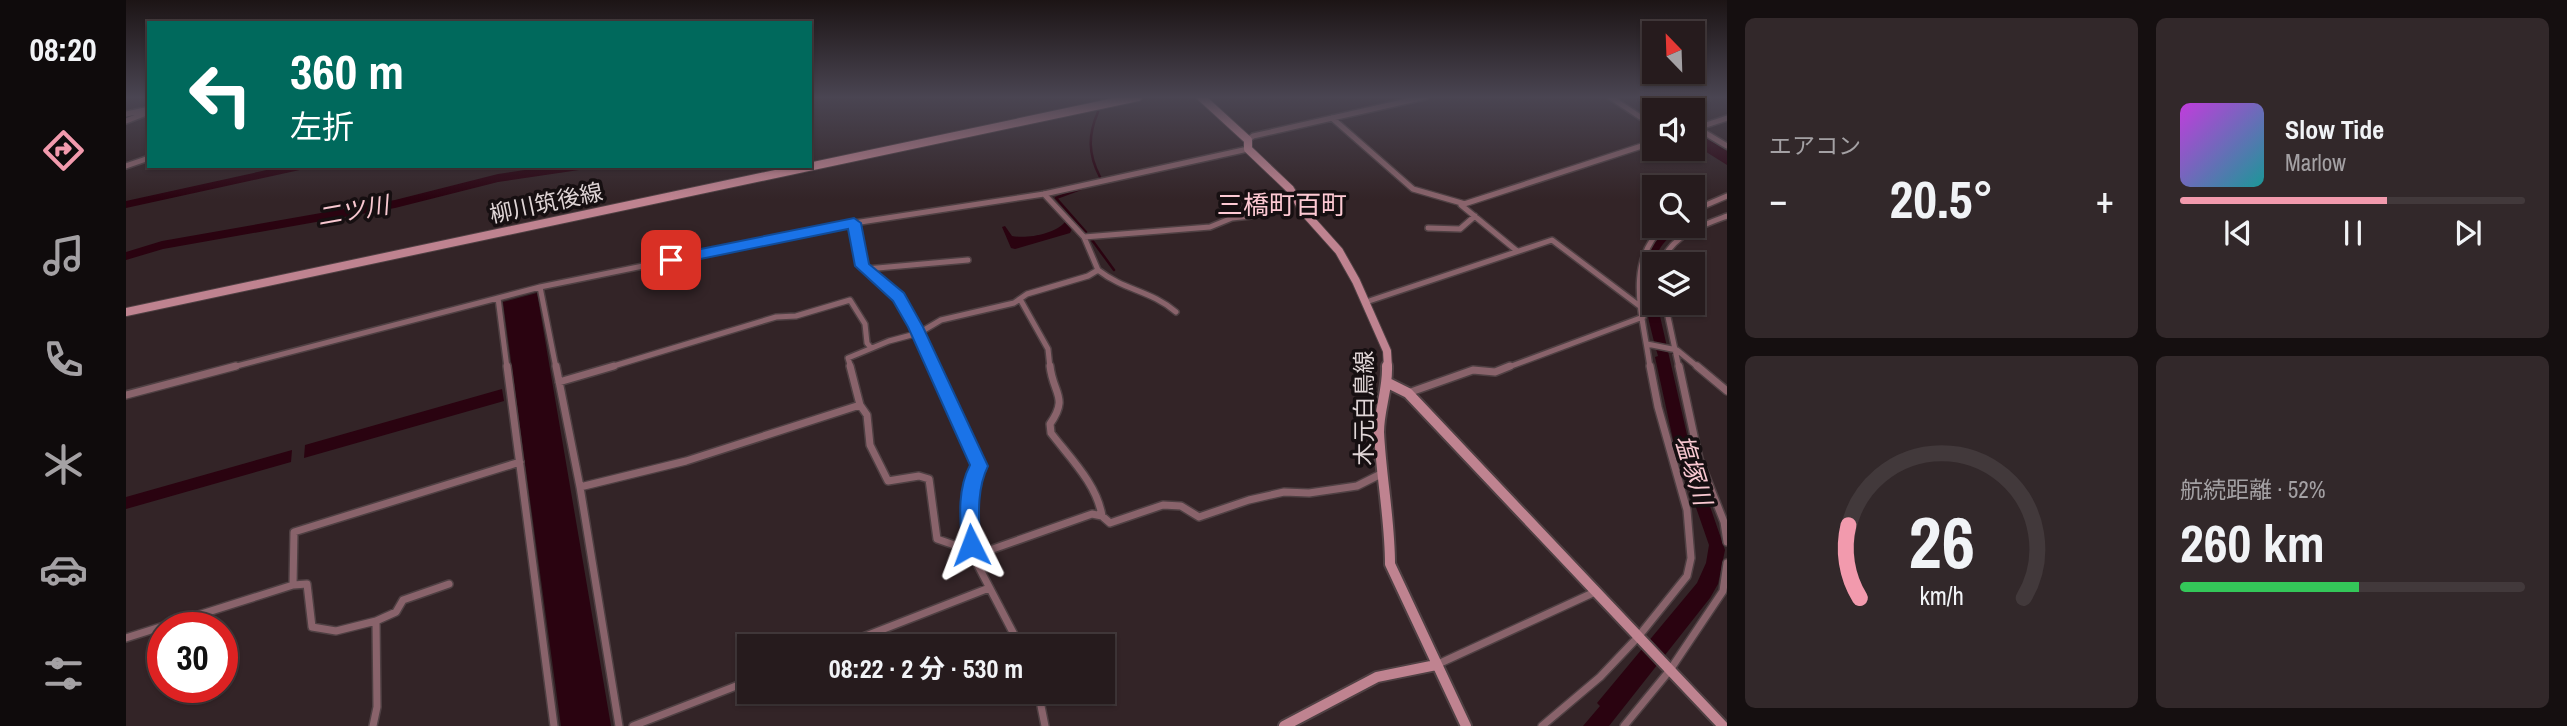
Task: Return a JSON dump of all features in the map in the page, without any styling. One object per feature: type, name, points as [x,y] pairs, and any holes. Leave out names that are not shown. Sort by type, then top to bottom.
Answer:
[{"type":"main road","name":"柳川筑後線","points":[[812,166],[979,131]]},
{"type":"main road","name":"木元白鳥線","points":[[1235,131],[1290,189],[1339,251],[1366,302],[1387,351],[1388,383],[1379,429],[1391,537],[1390,564],[1466,726]]},
{"type":"main road","name":"柳川筑後線","points":[[126,312],[804,168]]},
{"type":"main road","points":[[1388,383],[1408,393],[1723,726]]},
{"type":"main road","points":[[1284,726],[1377,677],[1436,664]]},
{"type":"street","points":[[126,395],[540,287],[854,223],[1044,194],[1248,144],[1253,136],[1275,131]]},
{"type":"street","points":[[1347,131],[1413,189],[1465,204]]},
{"type":"street","points":[[1705,132],[1727,146]]},
{"type":"street","points":[[1517,251],[1461,205],[1642,146]]},
{"type":"street","points":[[126,166],[147,159]]},
{"type":"street","points":[[1044,194],[1084,237],[1098,270],[1124,287],[1160,298],[1176,312]]},
{"type":"street","points":[[1705,205],[1727,196]]},
{"type":"street","points":[[1084,237],[1210,227],[1232,218],[1251,216],[1294,197]]},
{"type":"street","points":[[1429,228],[1460,229],[1475,216]]},
{"type":"street","points":[[1668,252],[1685,234],[1727,216]]},
{"type":"street","points":[[854,223],[863,266],[898,297],[919,333],[979,466],[973,477],[969,506],[971,545],[966,549]]},
{"type":"street","points":[[1542,726],[1640,639],[1688,576],[1693,564],[1692,543],[1679,484],[1653,389],[1637,277],[1643,248],[1653,238]]},
{"type":"street","points":[[1366,302],[1552,240],[1641,307]]},
{"type":"street","points":[[866,268],[968,260]]},
{"type":"street","points":[[1014,634],[974,556],[966,549],[937,539],[929,479],[919,475],[888,481],[870,445],[867,415],[860,405],[848,358],[919,333],[941,320],[1014,303],[1098,270]]},
{"type":"street","points":[[540,287],[580,488],[619,726]]},
{"type":"street","points":[[498,298],[554,726]]},
{"type":"street","points":[[1020,299],[1048,349],[1051,376],[1060,401],[1060,410],[1050,424],[1051,433],[1085,478],[1102,507],[1102,516]]},
{"type":"street","points":[[559,382],[776,317],[796,316],[850,300],[865,324],[867,343],[871,348]]},
{"type":"street","points":[[1667,315],[1699,459],[1725,522],[1727,542]]},
{"type":"street","points":[[1408,393],[1473,370],[1495,372],[1643,317]]},
{"type":"street","points":[[1647,344],[1674,350],[1727,391]]},
{"type":"street","points":[[580,488],[624,479],[776,435],[860,405]]},
{"type":"street","points":[[293,585],[295,532],[520,461]]},
{"type":"street","points":[[974,556],[1092,514],[1102,516],[1110,523],[1163,505],[1181,506],[1199,517],[1249,500],[1284,492],[1321,492],[1357,486],[1383,473]]},
{"type":"street","points":[[1624,726],[1723,592],[1727,563]]},
{"type":"street","points":[[126,638],[293,585],[307,584],[312,626],[323,632],[337,632],[376,621],[396,612],[403,600],[449,584]]},
{"type":"street","points":[[872,634],[989,588]]},
{"type":"street","points":[[1436,664],[1595,592]]},
{"type":"street","points":[[373,726],[377,707],[376,621]]},
{"type":"street","points":[[634,726],[737,686]]},
{"type":"street","points":[[1041,704],[1045,726]]},
{"type":"water","points":[[1705,137],[1727,151],[1727,165],[1705,151]]},
{"type":"water","points":[[276,168],[309,168],[126,208],[126,201]]},
{"type":"water","points":[[1065,222],[1072,229],[1070,233],[1015,249],[1011,248],[1002,227],[1005,226],[1012,236],[1025,237],[1048,232]]},
{"type":"water","name":"塩塚川","points":[[1669,238],[1658,252],[1650,252],[1658,239]]},
{"type":"water","points":[[537,293],[611,726],[561,726],[503,302]]},
{"type":"water","name":"塩塚川","points":[[1648,315],[1660,315],[1690,448],[1725,550],[1718,584],[1710,598],[1609,726],[1583,726],[1600,706],[1597,703],[1697,583],[1706,563],[1709,545],[1674,444],[1655,357],[1658,356]]},
{"type":"water","points":[[502,389],[504,401],[304,458],[305,445]]},
{"type":"water","points":[[292,450],[291,462],[126,509],[126,497]]},
{"type":"waterway","points":[[1092,131],[1093,160],[1100,177]]},
{"type":"waterway","name":"二ツ川","points":[[126,256],[162,245],[395,204],[498,178],[566,168]]},
{"type":"waterway","points":[[1083,188],[1056,198],[1086,232]]},
{"type":"waterway","points":[[1092,240],[1114,270]]},
{"type":"district","name":"三橋町百町","points":[[1282,205]]},
{"type":"route","points":[[671,260],[854,223],[863,266],[898,297],[916,327],[979,466],[973,477],[969,506],[971,545]]}]
